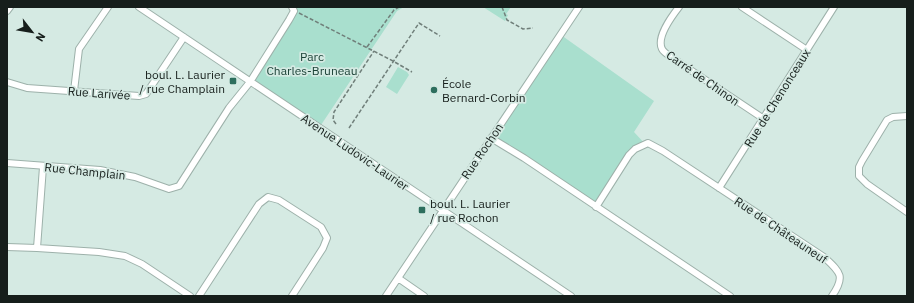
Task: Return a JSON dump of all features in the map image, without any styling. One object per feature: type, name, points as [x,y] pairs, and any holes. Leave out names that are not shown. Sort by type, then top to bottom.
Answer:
[{"type":"street","points":[[7,11],[10,7]]},
{"type":"street","points":[[74,92],[79,49],[108,7]]},
{"type":"street","name":"Avenue Ludovic-Laurier","points":[[139,7],[572,296]]},
{"type":"street","name":"Rue Rochon","points":[[386,296],[579,7]]},
{"type":"street","name":"Carré de Chinon","points":[[680,7],[662,34],[660,42],[662,50],[764,119]]},
{"type":"street","points":[[742,7],[807,50]]},
{"type":"street","name":"Rue de Chenonceaux","points":[[719,188],[834,7]]},
{"type":"street","name":"Rue Champlain","points":[[7,163],[43,167],[100,170],[135,177],[169,189],[179,186],[229,108],[250,82],[290,20],[293,9]]},
{"type":"street","name":"Rue Larivée","points":[[7,82],[27,88],[139,96],[146,94],[184,37]]},
{"type":"street","points":[[907,116],[893,117],[887,120],[859,167],[859,176],[867,184],[907,212]]},
{"type":"street","points":[[491,138],[524,158],[730,296]]},
{"type":"street","name":"Rue de Châteauneuf","points":[[596,207],[629,155],[635,149],[648,143],[663,151],[824,257],[840,274],[839,282],[832,296]]},
{"type":"street","points":[[37,248],[43,167]]},
{"type":"street","points":[[199,296],[259,204],[268,197],[279,200],[321,227],[327,238],[324,248],[292,296]]},
{"type":"street","points":[[7,247],[99,252],[125,256],[142,264],[190,296]]},
{"type":"street","points":[[398,278],[424,296]]},
{"type":"path","points":[[367,47],[394,10],[399,7]]},
{"type":"path","points":[[502,7],[507,20],[523,29],[533,28]]},
{"type":"path","points":[[293,9],[412,72]]},
{"type":"path","points":[[349,128],[419,23],[440,36]]},
{"type":"path","points":[[336,124],[333,120],[334,112],[374,51]]},
{"type":"green space","name":"Parc Charles-Bruneau","points":[[292,7],[404,7],[397,11],[319,128],[250,82],[289,20]]},
{"type":"green space","points":[[483,7],[511,7],[506,14],[508,15],[505,21]]},
{"type":"green space","points":[[561,35],[654,101],[634,132],[646,145],[636,149],[597,205],[492,137]]},
{"type":"green space","points":[[398,67],[407,72],[409,75],[397,94],[386,87]]},
{"type":"place","name":"boul. L. Laurier / rue Champlain","points":[[233,81]]},
{"type":"place","name":"École Bernard-Corbin","points":[[434,90]]},
{"type":"place","name":"boul. L. Laurier / rue Rochon","points":[[422,210]]}]
